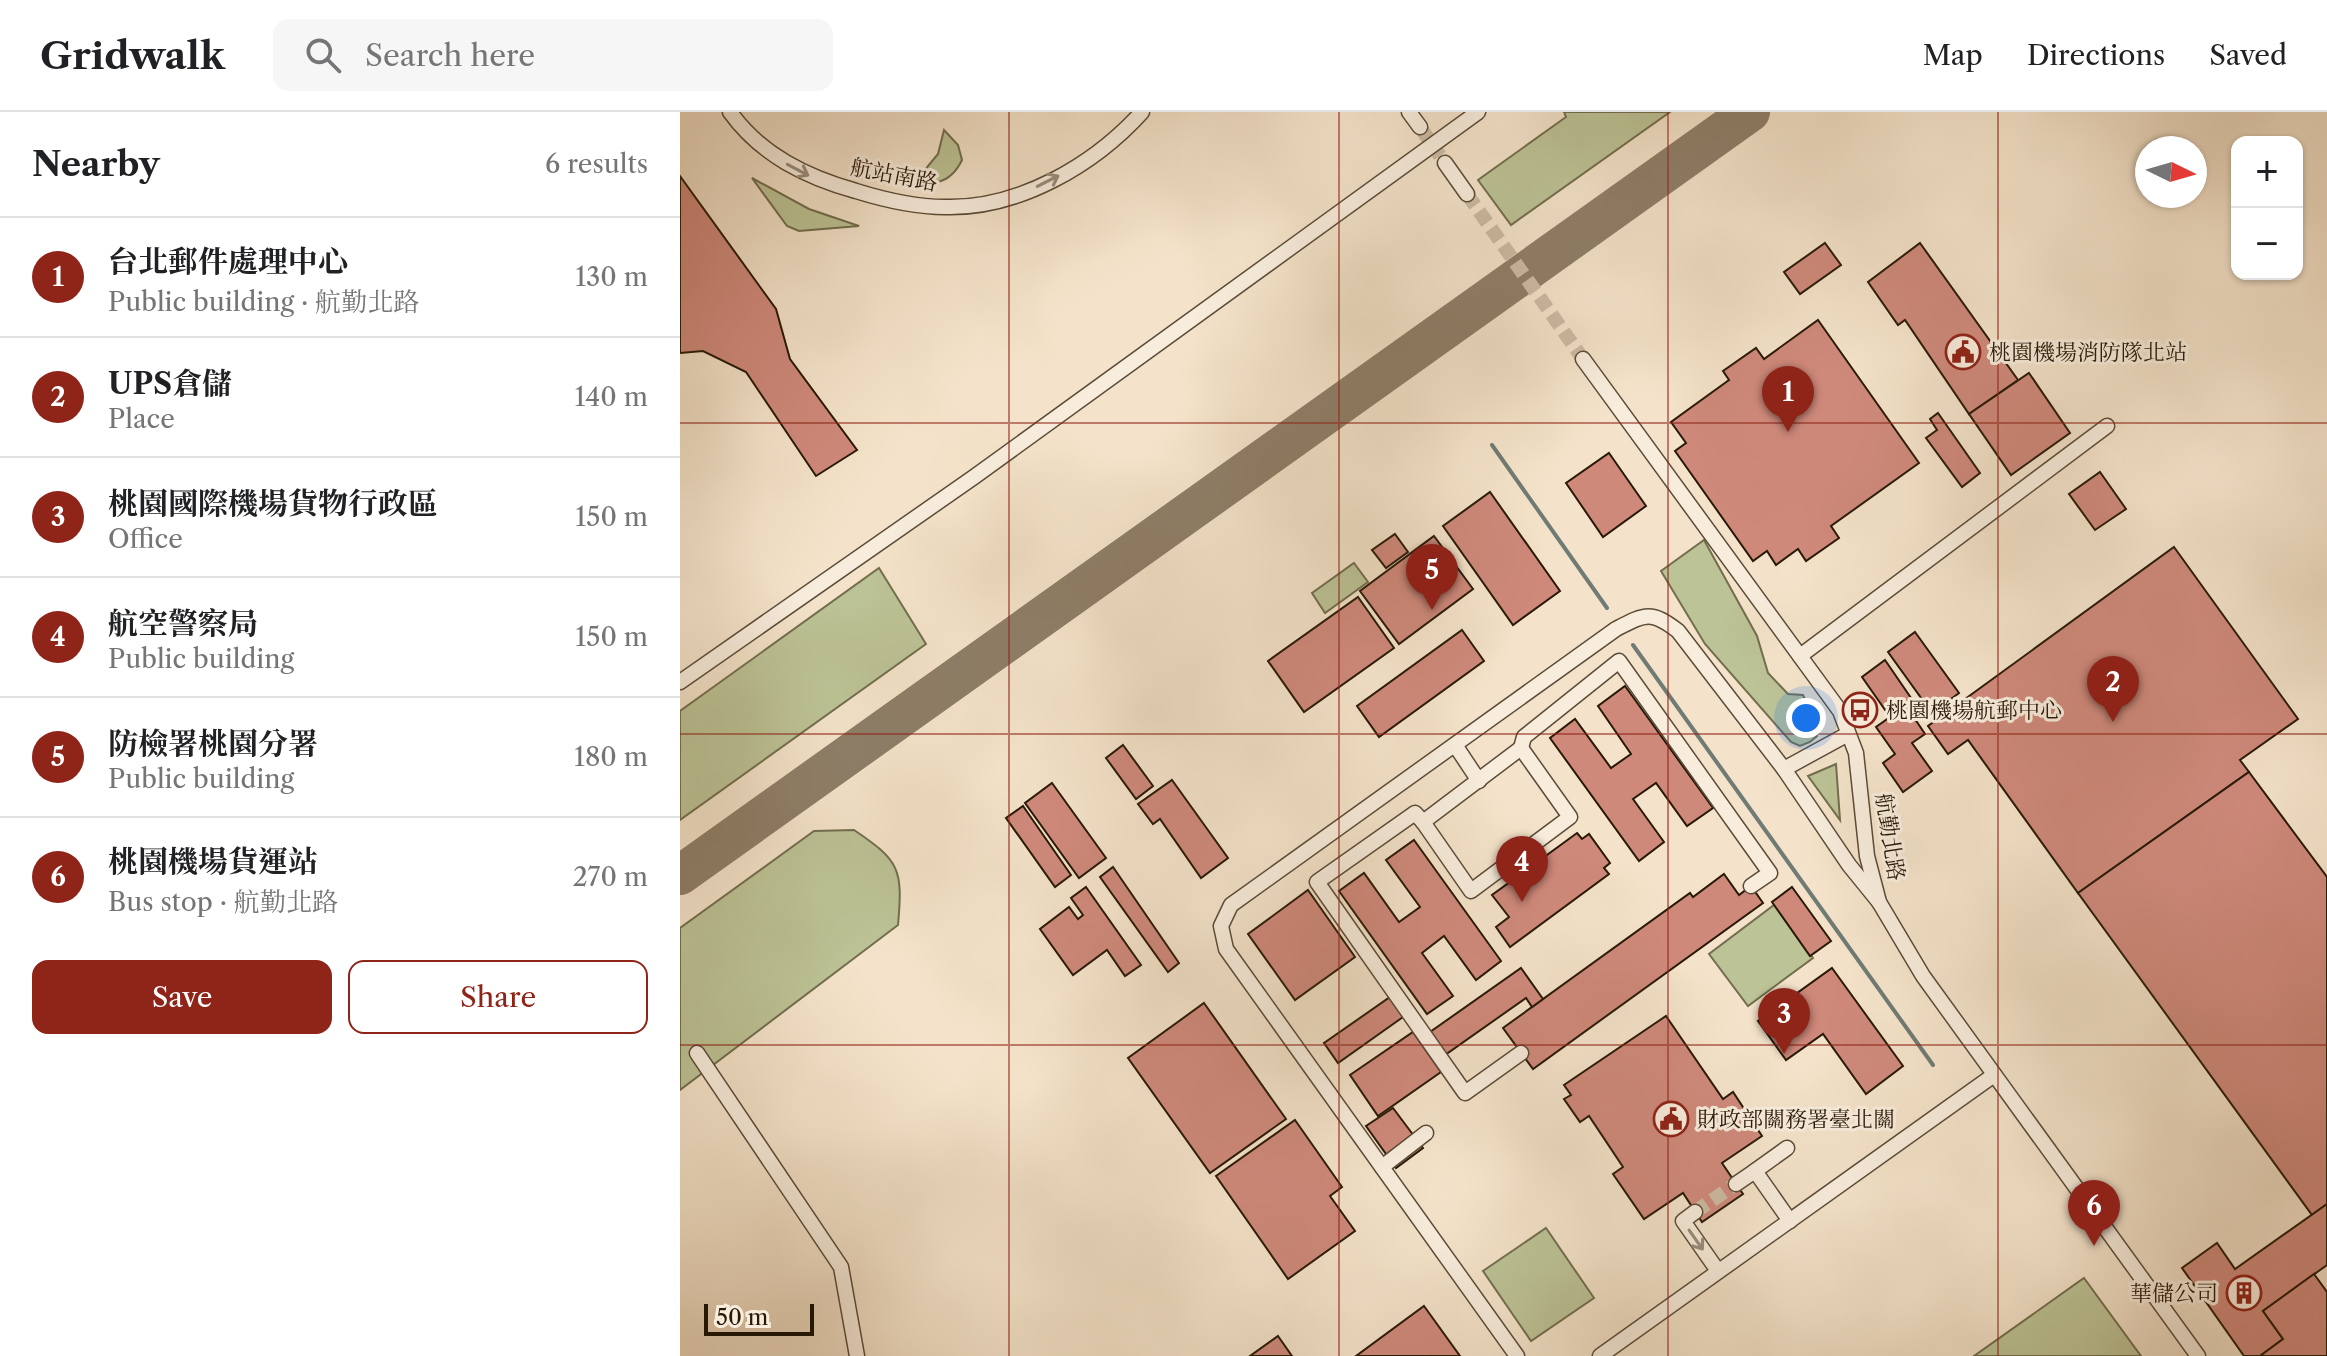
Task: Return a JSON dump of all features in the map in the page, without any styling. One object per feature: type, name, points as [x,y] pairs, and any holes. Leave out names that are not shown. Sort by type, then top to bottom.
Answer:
[{"type":"street","name":"航站南路","points":[[734,115],[754,142],[822,182],[912,205],[948,208],[984,204],[1043,184],[1123,134],[1142,112]]},
{"type":"street","points":[[1409,112],[1420,127]]},
{"type":"street","points":[[680,682],[974,477],[1474,113]]},
{"type":"street","points":[[1445,163],[1467,194]]},
{"type":"street","name":"航勤北路","points":[[1583,359],[1840,711],[1856,753],[1867,856],[1879,902],[1923,976],[2198,1356]]},
{"type":"street","points":[[1800,656],[2107,426]]},
{"type":"street","points":[[1517,1356],[1226,949],[1221,926],[1231,905],[1616,629],[1640,616],[1662,618],[1678,631],[1784,769],[1849,865],[1879,902]]},
{"type":"street","points":[[1423,822],[1521,748],[1524,737],[1619,661],[1770,873],[1751,886]]},
{"type":"street","points":[[1784,769],[1848,734]]},
{"type":"street","points":[[1455,745],[1479,781]]},
{"type":"street","points":[[1521,748],[1570,817],[1471,891],[1415,813],[1317,882],[1465,1093],[1521,1053]]},
{"type":"street","points":[[697,1053],[841,1267],[857,1356]]},
{"type":"street","points":[[1600,1356],[1994,1075]]},
{"type":"street","points":[[1382,1167],[1426,1133]]},
{"type":"street","points":[[1736,1184],[1787,1148]]},
{"type":"street","points":[[1755,1171],[1790,1221]]},
{"type":"street","points":[[1695,1212],[1683,1221],[1718,1271]]},
{"type":"green space","points":[[1564,112],[1670,112],[1511,225],[1478,180],[1566,117]]},
{"type":"green space","points":[[944,130],[958,145],[962,160],[956,170],[949,177],[934,183],[894,181],[919,177],[938,154]]},
{"type":"green space","points":[[752,178],[809,209],[859,226],[799,231],[787,226]]},
{"type":"green space","points":[[1704,540],[1757,636],[1768,673],[1788,694],[1803,695],[1814,719],[1817,736],[1810,742],[1800,746],[1791,742],[1705,644],[1661,571]]},
{"type":"green space","points":[[1354,563],[1368,582],[1325,613],[1312,593]]},
{"type":"green space","points":[[879,568],[926,644],[680,820],[680,711]]},
{"type":"green space","points":[[1836,764],[1840,820],[1808,776]]},
{"type":"green space","points":[[854,830],[881,850],[895,868],[900,891],[898,925],[680,1090],[680,928],[814,831]]},
{"type":"green space","points":[[1774,905],[1813,958],[1748,1006],[1709,954]]},
{"type":"green space","points":[[1546,1228],[1594,1298],[1531,1341],[1483,1271]]},
{"type":"green space","points":[[2084,1278],[2141,1356],[1974,1356]]},
{"type":"building","points":[[680,176],[776,309],[790,359],[857,450],[816,476],[746,372],[703,351],[680,353]]},
{"type":"building","points":[[1825,243],[1841,265],[1800,294],[1784,272]]},
{"type":"building","name":"桃園機場消防隊北站","points":[[1920,243],[2018,380],[1969,414],[1905,320],[1898,325],[1868,282]]},
{"type":"building","points":[[1818,320],[1919,463],[1831,526],[1839,538],[1806,561],[1798,549],[1776,565],[1767,551],[1753,561],[1675,451],[1686,443],[1671,422],[1729,380],[1723,371],[1756,348],[1764,359]]},
{"type":"building","points":[[2029,373],[2070,433],[2011,475],[1969,414]]},
{"type":"building","points":[[1938,413],[1980,473],[1962,487],[1926,438],[1937,430],[1930,419]]},
{"type":"building","points":[[1609,453],[1646,506],[1603,537],[1566,483]]},
{"type":"building","points":[[2100,472],[2126,509],[2095,530],[2069,494]]},
{"type":"building","points":[[1490,492],[1560,591],[1513,625],[1443,526]]},
{"type":"building","points":[[1395,534],[1408,552],[1386,568],[1372,550]]},
{"type":"building","points":[[1434,536],[1473,589],[1399,644],[1360,591]]},
{"type":"building","points":[[2174,547],[2298,719],[2240,760],[2249,772],[2078,893],[1968,740],[1948,754],[1928,726]]},
{"type":"building","points":[[1358,597],[1394,648],[1304,712],[1268,661]]},
{"type":"building","points":[[1462,630],[1484,661],[1379,737],[1357,706]]},
{"type":"building","points":[[1915,632],[1959,693],[1932,713],[1888,652]]},
{"type":"building","points":[[1885,660],[1922,714],[1915,719],[1925,734],[1912,743],[1932,771],[1903,792],[1883,763],[1895,754],[1876,727],[1890,717],[1862,677]]},
{"type":"building","points":[[1625,686],[1713,808],[1687,826],[1656,783],[1633,799],[1664,842],[1639,861],[1550,738],[1575,719],[1611,768],[1631,754],[1598,706]]},
{"type":"building","points":[[1123,745],[1153,786],[1136,799],[1106,758]]},
{"type":"building","points":[[2249,772],[2327,877],[2327,1204],[2312,1215],[2078,893]]},
{"type":"building","points":[[1172,780],[1228,858],[1201,878],[1160,819],[1153,824],[1138,804]]},
{"type":"building","points":[[1052,783],[1106,858],[1079,878],[1025,803]]},
{"type":"building","points":[[1023,806],[1071,875],[1055,887],[1006,818]]},
{"type":"building","points":[[1577,833],[1582,839],[1589,834],[1610,863],[1604,868],[1609,874],[1510,947],[1496,927],[1509,917],[1492,895]]},
{"type":"building","points":[[1414,840],[1501,961],[1476,980],[1444,936],[1422,953],[1453,996],[1427,1014],[1339,891],[1364,873],[1399,922],[1420,907],[1386,860]]},
{"type":"building","points":[[1113,867],[1179,963],[1168,972],[1100,877]]},
{"type":"building","points":[[1724,874],[1739,895],[1751,886],[1763,903],[1533,1069],[1503,1028],[1690,893],[1693,897]]},
{"type":"building","points":[[1086,887],[1141,965],[1125,976],[1107,950],[1073,975],[1040,929],[1069,907],[1078,919],[1083,915],[1071,898]]},
{"type":"building","points":[[1792,887],[1831,941],[1810,956],[1772,902]]},
{"type":"building","points":[[1308,890],[1355,957],[1295,1000],[1248,934]]},
{"type":"building","points":[[1521,968],[1543,999],[1532,1007],[1526,998],[1445,1055],[1430,1032]]},
{"type":"building","points":[[1832,968],[1903,1066],[1866,1094],[1823,1034],[1786,1060],[1758,1021]]},
{"type":"building","points":[[1390,997],[1403,1017],[1338,1063],[1324,1043]]},
{"type":"building","points":[[1204,1003],[1286,1119],[1210,1173],[1128,1058]]},
{"type":"building","name":"財政部關務署臺北關","points":[[1666,1016],[1723,1099],[1733,1092],[1762,1136],[1722,1163],[1743,1194],[1702,1222],[1683,1193],[1644,1219],[1613,1174],[1623,1167],[1589,1116],[1580,1122],[1564,1099],[1571,1095],[1564,1085]]},
{"type":"building","points":[[1413,1032],[1441,1072],[1378,1116],[1350,1075]]},
{"type":"building","points":[[1393,1108],[1423,1148],[1396,1168],[1366,1126]]},
{"type":"building","points":[[1295,1120],[1342,1187],[1330,1196],[1355,1231],[1288,1279],[1216,1176]]},
{"type":"building","name":"華儲公司","points":[[2327,1204],[2327,1265],[2263,1311],[2283,1339],[2260,1356],[2244,1356],[2182,1268],[2217,1243],[2235,1269]]},
{"type":"building","points":[[2314,1274],[2327,1292],[2327,1356],[2260,1356],[2283,1339],[2263,1311]]},
{"type":"building","points":[[1424,1306],[1460,1356],[1356,1356]]},
{"type":"building","points":[[1278,1336],[1292,1356],[1250,1356]]},
{"type":"waterway","points":[[1492,445],[1607,608]]},
{"type":"waterway","points":[[1633,645],[1933,1065]]},
{"type":"taxiway","points":[[680,875],[1750,112]]},
{"type":"tunnel","points":[[1420,127],[1445,163]]},
{"type":"tunnel","points":[[1467,194],[1583,359]]},
{"type":"tunnel","points":[[1695,1212],[1736,1184]]},
{"type":"place","name":"桃園機場消防隊北站","points":[[1963,352]]},
{"type":"place","name":"台北郵件處理中心","points":[[1788,432]]},
{"type":"place","name":"防檢署桃園分署","points":[[1432,610]]},
{"type":"place","name":"桃園機場航郵中心","points":[[1860,710]]},
{"type":"place","name":"UPS倉儲","points":[[2113,722]]},
{"type":"place","name":"航空警察局","points":[[1522,902]]},
{"type":"place","name":"桃園國際機場貨物行政區","points":[[1784,1054]]},
{"type":"place","name":"財政部關務署臺北關","points":[[1671,1119]]},
{"type":"place","name":"桃園機場貨運站","points":[[2094,1246]]},
{"type":"place","name":"華儲公司","points":[[2244,1293]]}]
